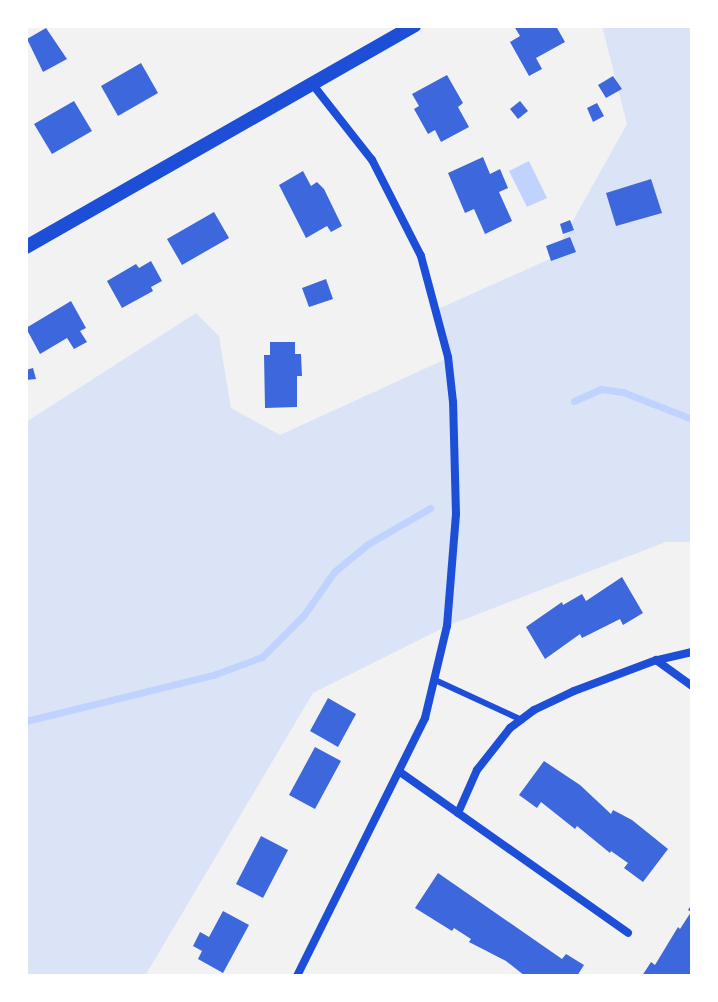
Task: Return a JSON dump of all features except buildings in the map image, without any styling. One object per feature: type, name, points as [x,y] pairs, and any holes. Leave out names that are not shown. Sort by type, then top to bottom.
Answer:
[{"type":"street","points":[[26,247],[414,26]]},
{"type":"street","points":[[297,976],[425,718],[447,626],[456,514],[453,402],[448,357],[421,256],[364,149],[313,85]]},
{"type":"street","points":[[458,813],[477,770],[494,744],[522,720],[574,691],[656,660],[692,652]]},
{"type":"street","points":[[656,660],[692,686]]},
{"type":"street","points":[[400,772],[628,933]]},
{"type":"lane","points":[[435,680],[522,720]]},
{"type":"shaded area","points":[[602,26],[692,26],[692,542],[666,542],[447,626],[313,693],[145,976],[26,976],[26,422],[196,313],[219,336],[231,408],[280,435],[448,358],[438,309],[552,258],[627,124]]},
{"type":"water","points":[[529,161],[547,198],[527,207],[509,171]]},
{"type":"waterway","points":[[574,401],[601,389],[623,392],[692,419]]},
{"type":"waterway","points":[[26,721],[213,675],[262,657],[304,615],[334,572],[368,544],[430,508]]}]
